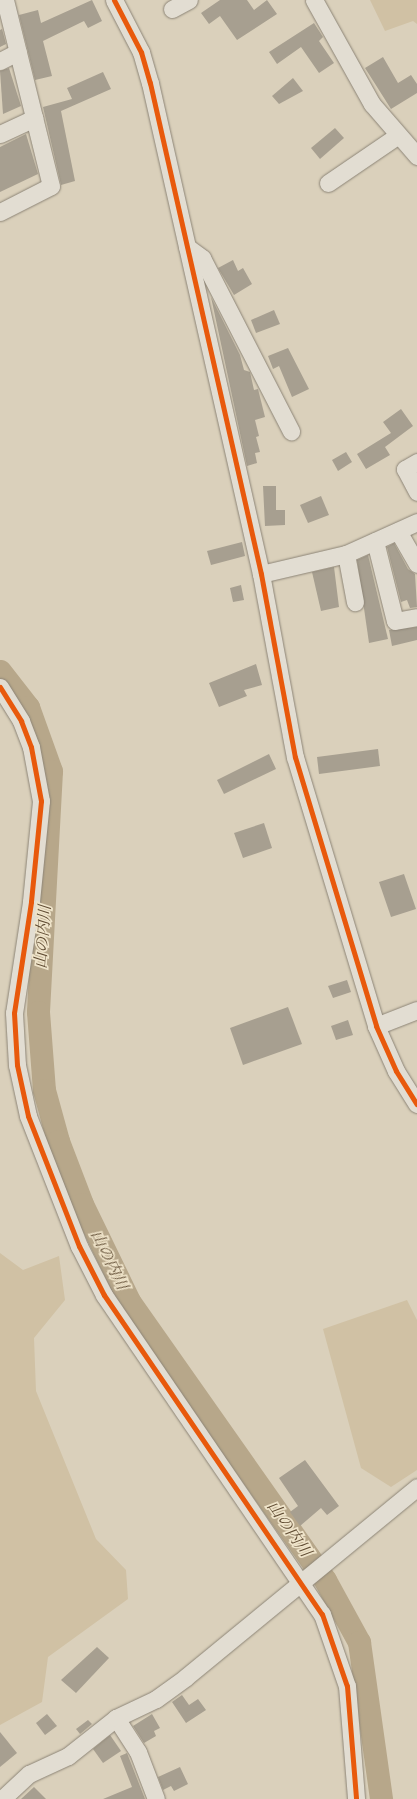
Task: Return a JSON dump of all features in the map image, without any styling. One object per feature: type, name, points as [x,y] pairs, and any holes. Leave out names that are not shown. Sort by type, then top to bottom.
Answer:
[{"type":"street","points":[[0,212],[51,186],[5,0]]},
{"type":"street","points":[[114,0],[141,52],[150,83],[261,574],[295,757],[376,1026],[396,1071],[417,1104]]},
{"type":"street","points":[[172,9],[189,0]]},
{"type":"street","points":[[314,0],[352,73],[397,136],[417,156]]},
{"type":"street","points":[[0,61],[18,52]]},
{"type":"street","points":[[0,134],[34,118]]},
{"type":"street","points":[[328,183],[397,136]]},
{"type":"street","points":[[187,247],[202,258],[292,431]]},
{"type":"street","points":[[417,462],[405,469],[417,492]]},
{"type":"street","points":[[261,574],[346,554],[417,522]]},
{"type":"street","points":[[398,531],[417,564]]},
{"type":"street","points":[[375,541],[395,621],[417,617]]},
{"type":"street","points":[[346,554],[355,602]]},
{"type":"street","points":[[0,687],[21,721],[32,747],[40,800],[32,902],[14,1013],[17,1064],[28,1116],[79,1246],[104,1295],[302,1581],[332,1635],[347,1686],[356,1799]]},
{"type":"street","points":[[376,1026],[417,1010]]},
{"type":"street","points":[[2,1799],[29,1774],[68,1756],[116,1718],[156,1699],[186,1677],[417,1487]]},
{"type":"street","points":[[116,1718],[138,1752],[156,1799]]},
{"type":"shaded area","points":[[370,0],[417,0],[417,24],[413,21],[385,31]]},
{"type":"shaded area","points":[[0,1253],[23,1270],[59,1256],[65,1300],[34,1338],[36,1391],[96,1539],[126,1570],[128,1599],[48,1657],[42,1702],[0,1725]]},
{"type":"shaded area","points":[[407,1300],[417,1320],[417,1470],[391,1487],[361,1468],[323,1329]]},
{"type":"building","points":[[92,0],[102,21],[88,28],[84,21],[43,41],[52,76],[35,80],[19,15],[38,10],[41,23]]},
{"type":"building","points":[[220,0],[247,0],[254,10],[267,0],[277,14],[237,40],[220,16],[209,24],[201,13]]},
{"type":"building","points":[[314,23],[323,37],[319,41],[334,63],[319,73],[301,47],[277,64],[269,52]]},
{"type":"building","points":[[2,29],[6,44],[0,47],[0,30]]},
{"type":"building","points":[[383,57],[398,83],[411,75],[417,84],[417,93],[391,109],[365,68]]},
{"type":"building","points":[[9,68],[21,106],[3,114],[0,71]]},
{"type":"building","points":[[103,72],[111,89],[61,111],[75,181],[61,185],[43,107],[72,99],[67,88]]},
{"type":"building","points":[[293,78],[303,91],[279,104],[272,96]]},
{"type":"building","points":[[335,128],[344,138],[320,159],[311,148]]},
{"type":"building","points":[[26,134],[38,174],[0,192],[0,147]]},
{"type":"building","points":[[233,260],[238,271],[243,268],[252,284],[234,295],[218,268]]},
{"type":"building","points":[[211,297],[240,355],[244,370],[250,372],[254,390],[258,389],[265,417],[255,420],[259,436],[256,437],[260,452],[255,453],[257,463],[247,466]]},
{"type":"building","points":[[274,310],[280,324],[256,333],[251,320]]},
{"type":"building","points":[[288,348],[309,389],[292,397],[279,366],[273,369],[268,356]]},
{"type":"building","points":[[401,409],[413,426],[385,447],[390,455],[366,469],[357,454],[391,433],[383,422]]},
{"type":"building","points":[[346,452],[352,462],[338,471],[332,460]]},
{"type":"building","points":[[263,486],[276,486],[276,510],[285,510],[285,525],[265,526]]},
{"type":"building","points":[[321,496],[329,515],[308,523],[300,505]]},
{"type":"building","points":[[242,542],[245,556],[211,565],[207,551]]},
{"type":"building","points":[[394,543],[408,569],[415,574],[417,607],[410,608],[407,600],[401,602],[387,547]]},
{"type":"building","points":[[368,555],[388,639],[369,643],[357,560]]},
{"type":"building","points":[[334,567],[339,607],[321,611],[312,572]]},
{"type":"building","points":[[241,585],[244,600],[233,602],[230,588]]},
{"type":"building","points":[[417,627],[417,640],[392,646],[389,630]]},
{"type":"building","points":[[256,664],[262,685],[244,690],[247,696],[219,707],[209,683]]},
{"type":"building","points":[[378,749],[380,766],[319,774],[317,757]]},
{"type":"building","points":[[269,754],[276,769],[224,794],[217,780]]},
{"type":"building","points":[[264,823],[272,848],[243,858],[234,833]]},
{"type":"building","points":[[404,874],[416,909],[391,917],[379,882]]},
{"type":"building","points":[[347,980],[351,992],[333,998],[328,986]]},
{"type":"building","points":[[288,1007],[302,1044],[243,1065],[230,1028]]},
{"type":"building","points":[[348,1020],[353,1035],[336,1040],[331,1026]]},
{"type":"building","points":[[305,1460],[339,1506],[327,1515],[321,1508],[300,1526],[290,1512],[298,1506],[279,1478]]},
{"type":"building","points":[[97,1647],[109,1658],[76,1693],[61,1680]]},
{"type":"building","points":[[182,1695],[189,1705],[198,1699],[206,1710],[186,1723],[172,1702]]},
{"type":"building","points":[[47,1714],[57,1726],[45,1735],[36,1723]]},
{"type":"building","points":[[152,1714],[160,1728],[154,1731],[156,1736],[144,1743],[133,1726]]},
{"type":"building","points":[[88,1720],[92,1724],[80,1734],[76,1729]]},
{"type":"building","points":[[0,1732],[17,1753],[0,1767]]},
{"type":"building","points":[[110,1735],[121,1751],[103,1763],[93,1749]]},
{"type":"building","points":[[127,1753],[145,1799],[103,1799],[132,1787],[120,1756]]},
{"type":"building","points":[[180,1767],[188,1784],[174,1791],[171,1786],[163,1790],[158,1777]]},
{"type":"building","points":[[34,1787],[46,1799],[21,1799]]},
{"type":"waterway","name":"山の内川","points":[[0,671],[28,707],[51,771],[38,1012],[44,1090],[58,1141],[82,1204],[129,1301],[325,1580],[359,1642],[381,1799]]},
{"type":"cycle path","points":[[114,0],[141,52],[150,83],[261,574],[295,757],[376,1026],[396,1071],[417,1104]]},
{"type":"cycle path","points":[[0,687],[21,721],[31,747],[41,801],[31,902],[14,1013],[17,1065],[28,1116],[79,1246],[104,1295],[322,1614],[347,1686],[356,1799]]}]
